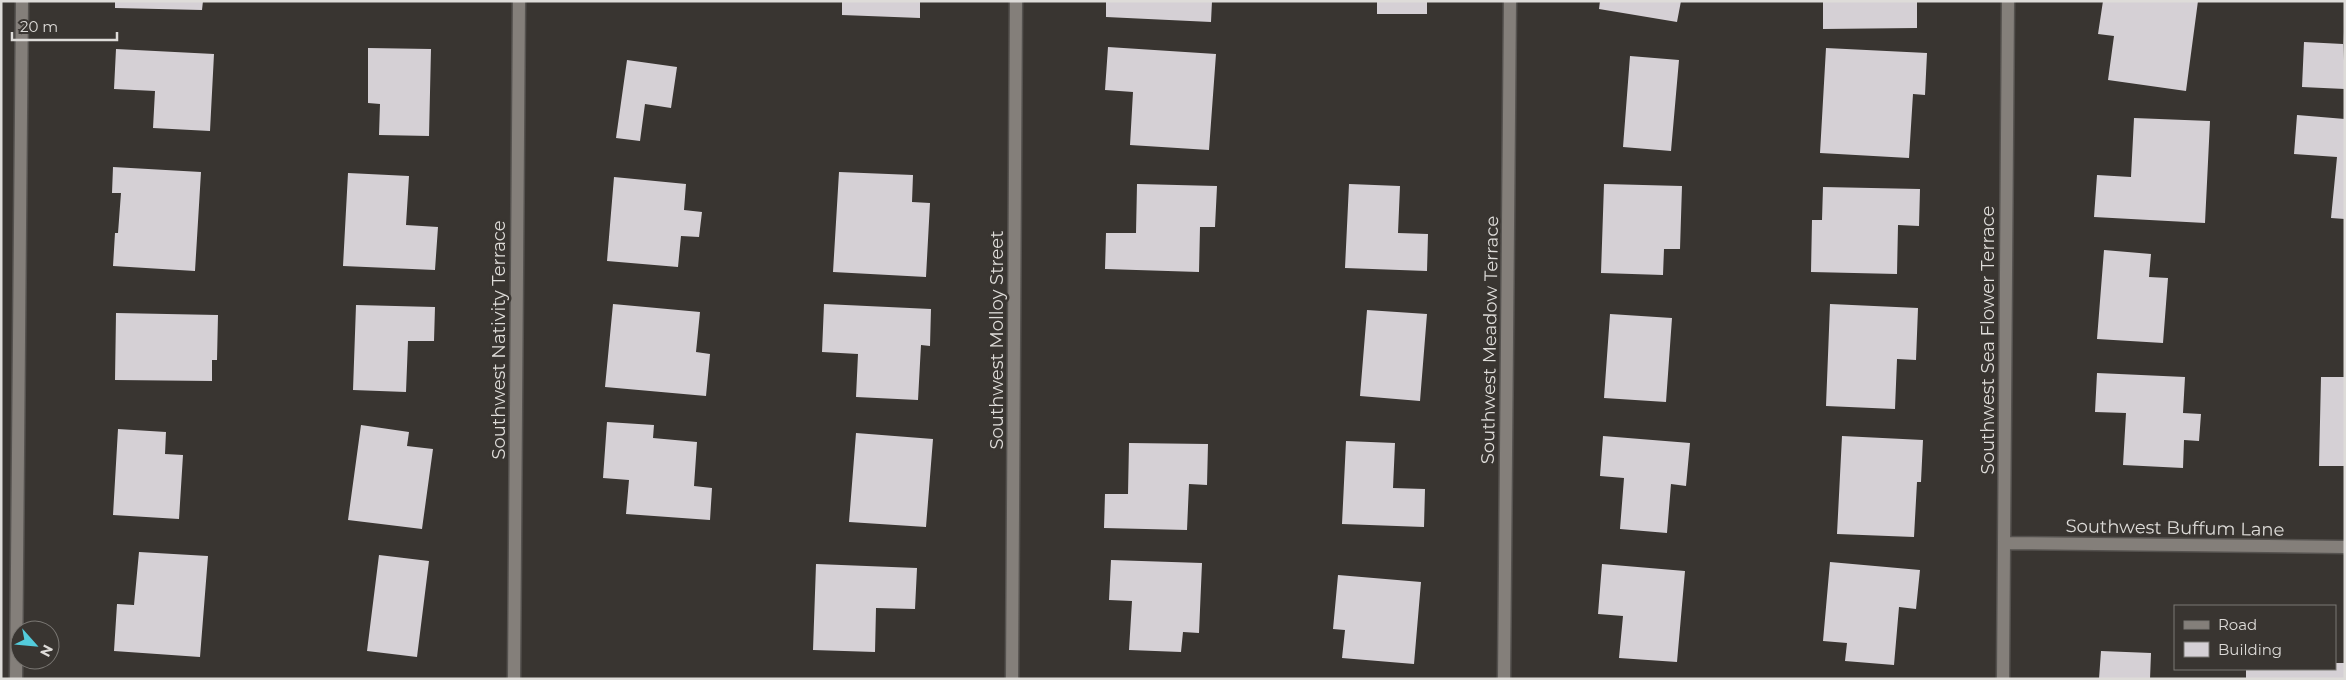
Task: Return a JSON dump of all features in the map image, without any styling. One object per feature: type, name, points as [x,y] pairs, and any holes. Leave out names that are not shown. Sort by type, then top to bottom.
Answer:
[{"type":"street","points":[[16,679],[22,1]]},
{"type":"street","name":"Southwest Nativity Terrace","points":[[514,679],[519,1]]},
{"type":"street","name":"Southwest Molloy Street","points":[[1012,679],[1016,1]]},
{"type":"street","name":"Southwest Meadow Terrace","points":[[1504,679],[1510,1]]},
{"type":"street","name":"Southwest Sea Flower Terrace","points":[[2003,679],[2008,1]]},
{"type":"street","name":"Southwest Buffum Lane","points":[[2004,544],[2345,548]]},
{"type":"building","points":[[115,1],[203,1],[202,10],[115,8]]},
{"type":"building","points":[[842,1],[920,1],[920,18],[842,15]]},
{"type":"building","points":[[1106,1],[1212,1],[1211,22],[1106,17]]},
{"type":"building","points":[[1377,1],[1427,1],[1427,14],[1377,14]]},
{"type":"building","points":[[1600,1],[1681,1],[1677,22],[1599,9]]},
{"type":"building","points":[[1823,1],[1917,1],[1917,28],[1823,29]]},
{"type":"building","points":[[2103,1],[2198,1],[2186,91],[2108,80],[2114,36],[2098,34]]},
{"type":"building","points":[[2343,32],[2345,89],[2302,87],[2304,42],[2343,44]]},
{"type":"building","points":[[1108,47],[1216,54],[1209,150],[1130,145],[1133,92],[1105,90]]},
{"type":"building","points":[[368,48],[431,49],[429,136],[379,135],[380,104],[368,103]]},
{"type":"building","points":[[1826,48],[1927,53],[1925,95],[1913,94],[1909,158],[1820,153]]},
{"type":"building","points":[[116,49],[214,54],[210,131],[153,128],[155,91],[114,89]]},
{"type":"building","points":[[1630,56],[1679,60],[1671,151],[1623,147]]},
{"type":"building","points":[[627,60],[677,67],[671,108],[645,104],[640,141],[616,138]]},
{"type":"building","points":[[2297,115],[2345,119],[2345,219],[2331,218],[2337,157],[2294,154]]},
{"type":"building","points":[[2134,118],[2210,121],[2205,223],[2094,217],[2097,175],[2131,177]]},
{"type":"building","points":[[113,167],[201,172],[195,271],[113,266],[115,233],[118,233],[121,193],[112,193]]},
{"type":"building","points":[[839,172],[913,175],[912,202],[930,203],[926,277],[833,272]]},
{"type":"building","points":[[348,173],[409,176],[406,225],[438,227],[435,270],[343,266]]},
{"type":"building","points":[[614,177],[686,184],[684,210],[702,212],[699,237],[681,236],[678,267],[607,261]]},
{"type":"building","points":[[1137,184],[1217,186],[1215,227],[1200,227],[1199,272],[1105,269],[1106,233],[1136,233]]},
{"type":"building","points":[[1349,184],[1400,186],[1398,233],[1428,234],[1427,271],[1345,268]]},
{"type":"building","points":[[1604,184],[1682,186],[1680,249],[1664,249],[1663,275],[1601,273]]},
{"type":"building","points":[[1823,187],[1920,189],[1919,226],[1898,225],[1897,274],[1811,272],[1812,220],[1822,220]]},
{"type":"building","points":[[2104,250],[2151,254],[2149,277],[2168,278],[2163,343],[2097,339]]},
{"type":"building","points":[[613,304],[700,312],[696,352],[710,354],[706,396],[605,387]]},
{"type":"building","points":[[824,304],[931,309],[930,346],[921,345],[918,400],[856,397],[858,354],[822,352]]},
{"type":"building","points":[[1830,304],[1918,308],[1916,360],[1897,359],[1895,409],[1826,406]]},
{"type":"building","points":[[356,305],[435,307],[434,341],[408,341],[406,392],[353,390]]},
{"type":"building","points":[[1367,310],[1427,314],[1420,401],[1360,396]]},
{"type":"building","points":[[116,313],[218,315],[217,360],[212,360],[212,381],[115,380]]},
{"type":"building","points":[[1610,314],[1672,318],[1666,402],[1604,398]]},
{"type":"building","points":[[2097,373],[2185,377],[2183,413],[2201,414],[2199,441],[2184,440],[2183,468],[2123,465],[2126,413],[2095,412]]},
{"type":"building","points":[[2321,377],[2345,377],[2345,466],[2319,466]]},
{"type":"building","points":[[607,422],[654,425],[653,438],[697,442],[694,486],[712,488],[710,520],[626,514],[629,480],[603,478]]},
{"type":"building","points":[[361,425],[409,432],[407,446],[433,449],[422,529],[348,520]]},
{"type":"building","points":[[118,429],[166,432],[165,454],[183,455],[179,519],[113,515]]},
{"type":"building","points":[[856,433],[933,439],[926,527],[849,522]]},
{"type":"building","points":[[1603,436],[1690,443],[1686,486],[1671,484],[1667,533],[1620,529],[1624,478],[1600,476]]},
{"type":"building","points":[[1842,436],[1923,440],[1921,482],[1917,482],[1914,537],[1837,534]]},
{"type":"building","points":[[1346,441],[1395,443],[1393,488],[1425,489],[1424,527],[1342,524]]},
{"type":"building","points":[[1129,443],[1208,444],[1207,485],[1189,484],[1187,530],[1104,528],[1105,494],[1128,494]]},
{"type":"building","points":[[139,552],[208,556],[200,657],[114,651],[117,604],[134,605]]},
{"type":"building","points":[[379,555],[429,561],[417,657],[367,651]]},
{"type":"building","points":[[1111,560],[1202,563],[1199,633],[1183,632],[1181,652],[1129,650],[1132,601],[1109,600]]},
{"type":"building","points":[[1830,562],[1920,570],[1916,609],[1899,607],[1894,665],[1845,661],[1847,643],[1823,641]]},
{"type":"building","points":[[816,564],[917,568],[915,609],[876,608],[875,652],[813,650]]},
{"type":"building","points":[[1602,564],[1685,571],[1677,662],[1619,658],[1623,616],[1598,614]]},
{"type":"building","points":[[1338,575],[1421,582],[1414,664],[1342,658],[1345,630],[1333,629]]},
{"type":"building","points":[[2101,651],[2151,653],[2150,679],[2099,679]]},
{"type":"building","points":[[2336,663],[2345,663],[2345,679],[2246,679],[2246,670],[2336,670]]}]
